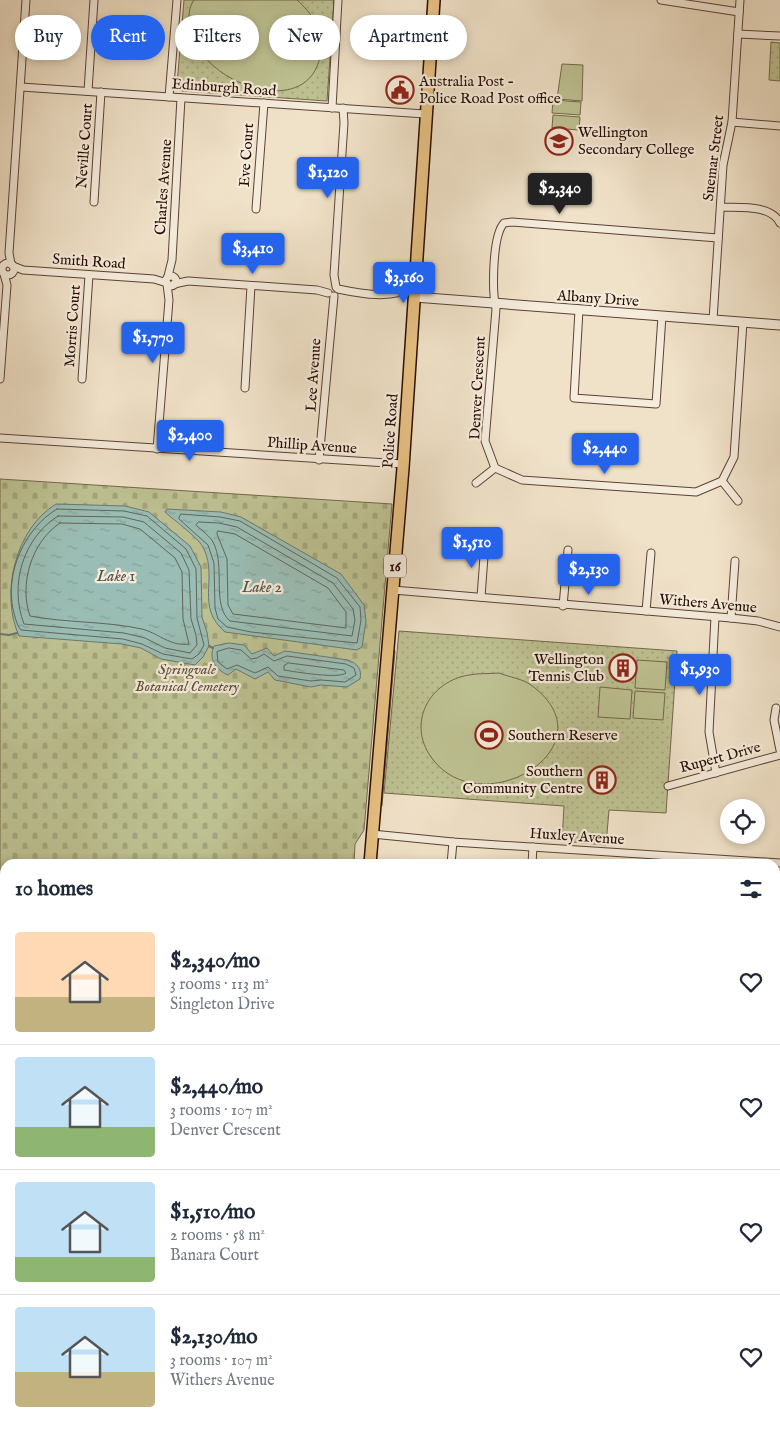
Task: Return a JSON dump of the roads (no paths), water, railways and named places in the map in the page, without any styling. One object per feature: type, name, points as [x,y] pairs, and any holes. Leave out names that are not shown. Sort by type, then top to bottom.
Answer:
[{"type":"main road","name":"Police Road","points":[[370,859],[403,466],[434,0]]},
{"type":"street","points":[[0,379],[7,285],[6,269],[9,253],[26,0]]},
{"type":"street","points":[[88,91],[94,0]]},
{"type":"street","points":[[169,97],[176,0]]},
{"type":"street","points":[[332,108],[338,0]]},
{"type":"street","points":[[661,0],[739,12]]},
{"type":"street","name":"Suemar Street","points":[[713,320],[723,165],[732,122],[740,0]]},
{"type":"street","points":[[738,34],[780,36]]},
{"type":"street","name":"Edinburgh Road","points":[[21,87],[426,114]]},
{"type":"street","name":"Neville Court","points":[[94,202],[101,92]]},
{"type":"street","name":"Charles Avenue","points":[[159,449],[183,98]]},
{"type":"street","name":"Eve Court","points":[[256,210],[264,103]]},
{"type":"street","name":"Lee Avenue","points":[[322,460],[345,109]]},
{"type":"street","points":[[732,122],[780,126]]},
{"type":"street","points":[[721,207],[766,210],[778,218],[780,223]]},
{"type":"street","name":"Denver Crescent","points":[[495,468],[485,441],[495,304],[497,237],[504,223],[512,222],[718,238]]},
{"type":"street","name":"Smith Road","points":[[6,269],[170,280]]},
{"type":"street","name":"Morris Court","points":[[82,379],[89,275]]},
{"type":"street","points":[[170,280],[384,295],[415,294]]},
{"type":"street","points":[[244,388],[251,286]]},
{"type":"street","points":[[384,295],[415,294]]},
{"type":"street","name":"Albany Drive","points":[[415,294],[495,304],[780,325]]},
{"type":"street","points":[[579,310],[574,398],[656,404],[662,316]]},
{"type":"street","points":[[476,483],[495,468],[522,480],[696,492],[722,481],[734,458],[743,322]]},
{"type":"street","name":"Phillip Avenue","points":[[0,438],[403,466]]},
{"type":"street","points":[[722,481],[738,501]]},
{"type":"street","points":[[481,597],[485,543]]},
{"type":"street","points":[[563,606],[568,550]]},
{"type":"street","points":[[646,611],[651,553]]},
{"type":"street","points":[[731,618],[735,561]]},
{"type":"street","name":"Withers Avenue","points":[[393,590],[563,606],[715,616],[758,621],[780,627]]},
{"type":"street","points":[[715,616],[709,732],[716,773]]},
{"type":"street","points":[[776,708],[774,720],[780,750]]},
{"type":"street","name":"Rupert Drive","points":[[668,786],[780,755]]},
{"type":"street","name":"Huxley Avenue","points":[[372,834],[532,848],[727,859]]},
{"type":"street","points":[[451,859],[452,842]]},
{"type":"street","points":[[532,848],[532,859]]},
{"type":"water","name":"Lake 1","points":[[56,504],[125,506],[149,512],[190,546],[201,567],[202,617],[209,646],[203,657],[195,665],[161,659],[141,648],[122,644],[19,636],[13,619],[11,601],[15,564],[21,546],[30,529],[42,515]]},
{"type":"water","name":"Lake 2","points":[[167,509],[221,512],[241,517],[341,574],[364,605],[366,621],[362,647],[357,650],[225,632],[216,622],[211,612],[208,592],[208,560],[204,549],[192,535],[165,512]]},
{"type":"water","points":[[229,643],[244,645],[252,654],[267,648],[274,656],[285,651],[348,660],[358,667],[360,679],[347,687],[321,685],[311,687],[275,680],[268,672],[255,679],[236,669],[228,675],[214,664],[212,651],[214,646]]},
{"type":"waterway","points":[[0,634],[9,635],[17,633]]},
{"type":"waterway","points":[[209,646],[213,648]]},
{"type":"place","name":"Australia Post - Police Road Post office","points":[[400,90]]},
{"type":"place","name":"Wellington Secondary College","points":[[559,141]]},
{"type":"place","name":"Wellington Tennis Club","points":[[623,668]]},
{"type":"place","name":"Southern Reserve","points":[[489,735]]},
{"type":"place","name":"Southern Community Centre","points":[[602,780]]},
{"type":"park label","name":"Springvale Botanical Cemetery","points":[[187,678]]}]
